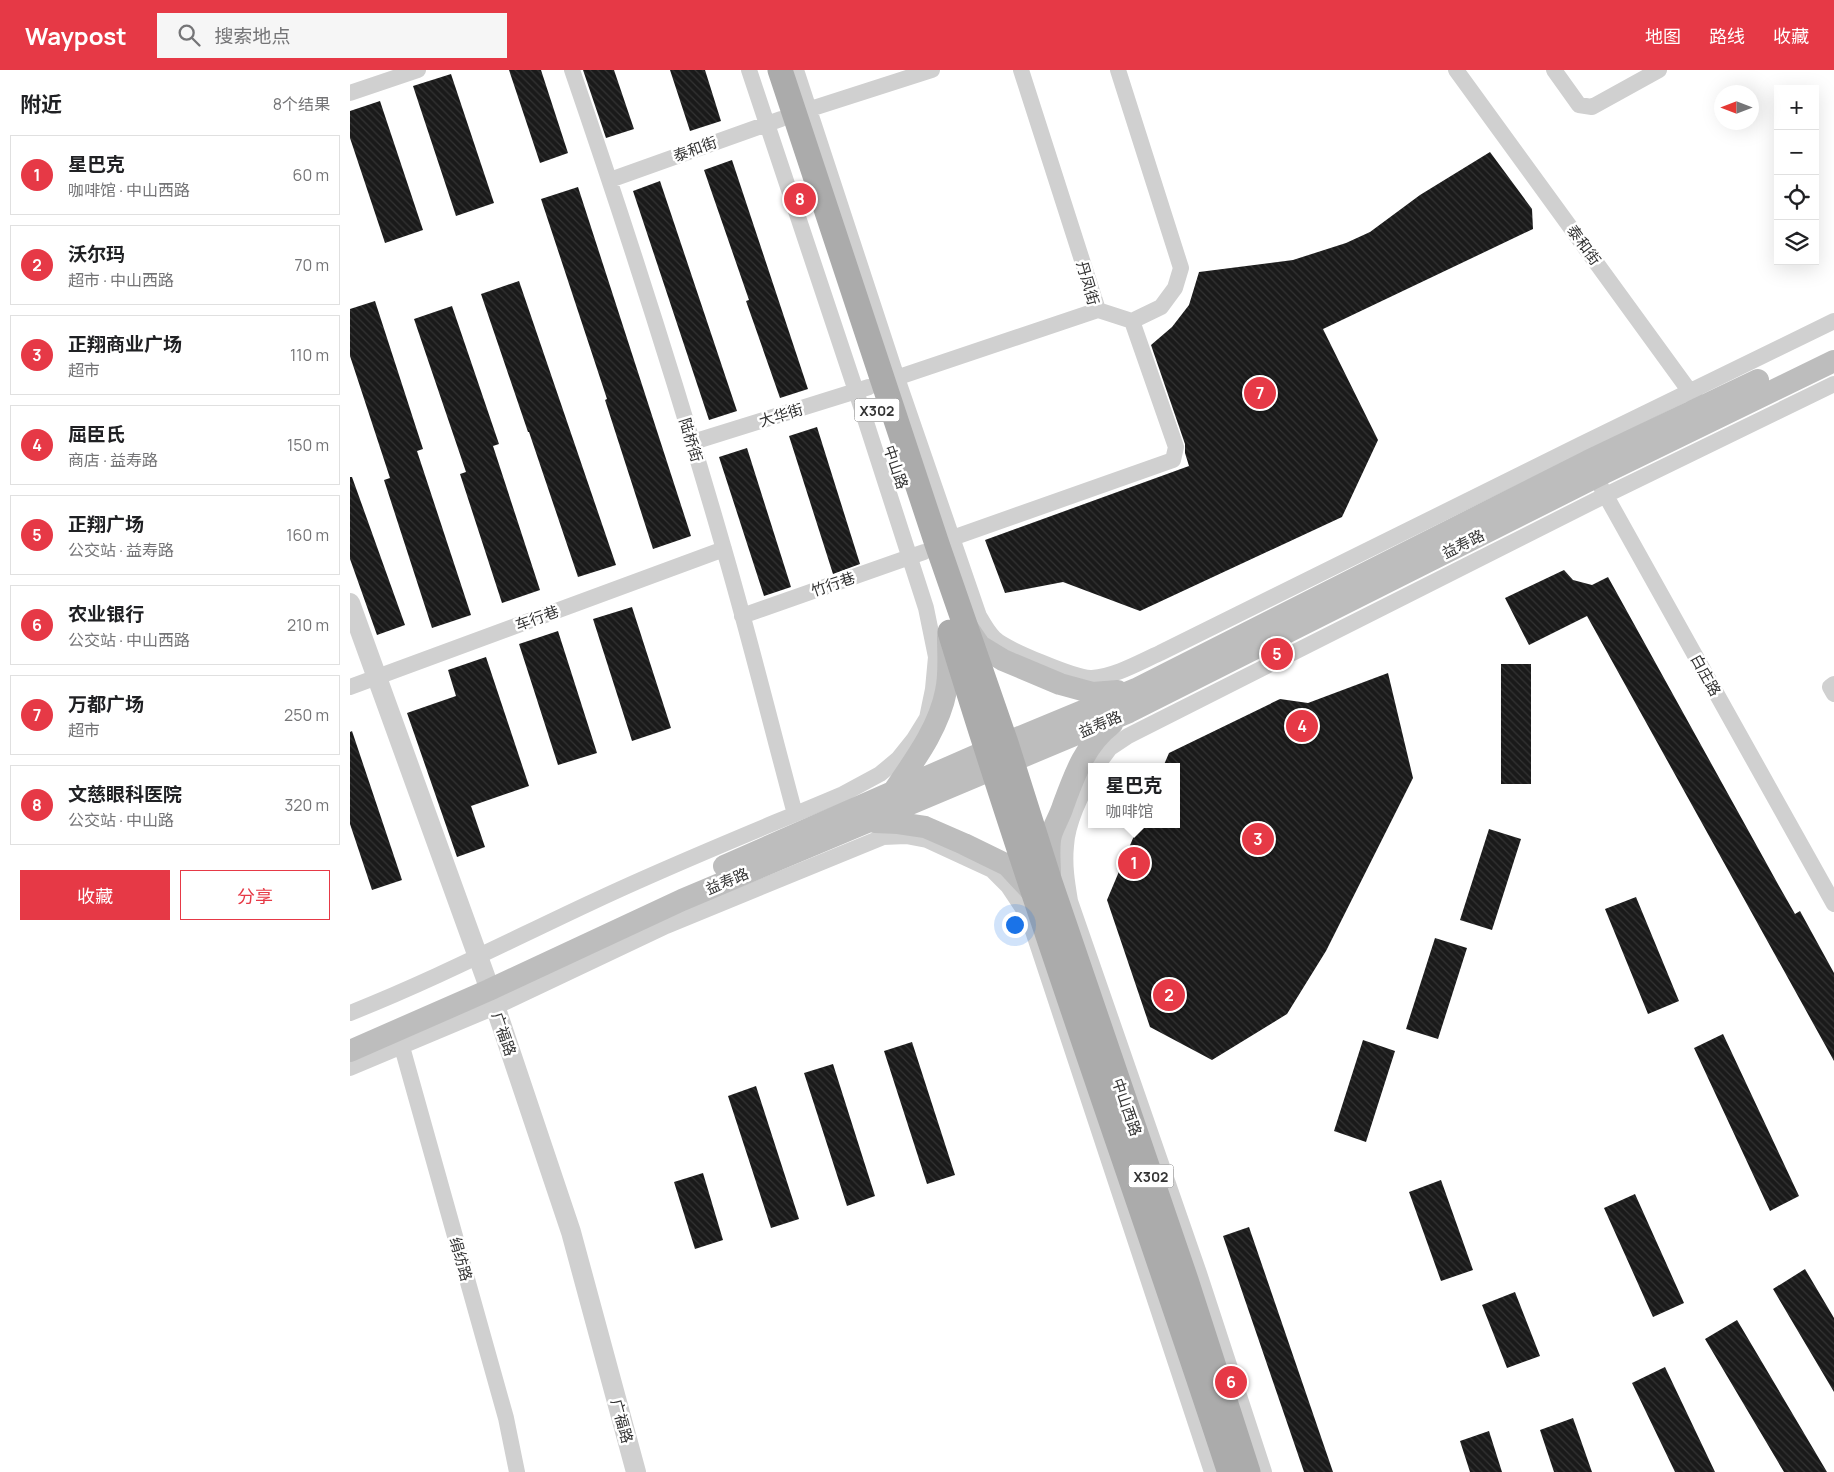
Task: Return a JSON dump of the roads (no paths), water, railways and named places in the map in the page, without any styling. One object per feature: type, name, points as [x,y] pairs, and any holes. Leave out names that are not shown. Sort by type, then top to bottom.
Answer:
[{"type":"main road","name":"中山路","points":[[764,70],[788,117]]},
{"type":"main road","name":"中山路","points":[[780,70],[788,117],[999,756]]},
{"type":"main road","name":"益寿路","points":[[350,1051],[678,886],[893,792],[1129,712],[1592,470],[1700,406],[1828,374],[1834,344]]},
{"type":"main road","name":"益寿路","points":[[350,1034],[487,983],[869,822],[999,756],[1592,470]]},
{"type":"main road","points":[[956,622],[980,646],[1003,660],[1060,684],[1093,693],[1136,690]]},
{"type":"main road","points":[[893,792],[918,755],[936,722],[946,690],[956,622]]},
{"type":"main road","points":[[869,822],[898,823],[925,827],[1007,865],[1043,888],[1051,836],[1070,785],[1084,755],[1101,732],[1129,712]]},
{"type":"main road","name":"中山西路","points":[[999,756],[1043,888],[1229,1472]]},
{"type":"main road","name":"中山西路","points":[[1043,888],[1186,1280],[1248,1472]]},
{"type":"street","points":[[350,94],[418,70]]},
{"type":"street","name":"陆桥街","points":[[572,70],[610,180],[724,548],[795,814]]},
{"type":"street","points":[[749,70],[788,117]]},
{"type":"street","points":[[788,117],[796,70]]},
{"type":"street","name":"泰和街","points":[[610,180],[788,117],[932,70]]},
{"type":"street","name":"丹凤街","points":[[876,385],[1098,310],[1021,70]]},
{"type":"street","points":[[1098,310],[1132,321],[1160,307],[1175,288],[1180,268],[1118,70]]},
{"type":"street","points":[[1554,70],[1579,104],[1592,107],[1659,70]]},
{"type":"street","name":"泰和街","points":[[1462,72],[1700,406]]},
{"type":"street","points":[[1099,763],[1110,748],[1128,736],[1592,470],[1700,406],[1834,320]]},
{"type":"street","name":"竹行巷","points":[[742,616],[1173,460],[1176,447],[1132,321]]},
{"type":"street","points":[[930,548],[994,638],[1016,652],[1068,673],[1090,678],[1116,673],[1592,470],[1828,374]]},
{"type":"street","name":"大华街","points":[[692,442],[876,385]]},
{"type":"street","name":"白庄路","points":[[1592,470],[1834,904]]},
{"type":"street","name":"车行巷","points":[[350,687],[724,548]]},
{"type":"street","points":[[350,1068],[402,1047],[589,903],[843,794],[880,774],[898,759],[914,739],[926,718],[933,689],[936,657],[926,608],[930,548]]},
{"type":"street","name":"广福路","points":[[350,603],[487,983],[571,1232],[636,1472]]},
{"type":"street","points":[[1834,684],[1830,687],[1834,694]]},
{"type":"street","points":[[1088,783],[1082,794],[1066,844],[1066,870],[1070,901],[1200,1273],[1264,1472]]},
{"type":"street","points":[[350,1013],[396,995],[487,983],[666,926],[883,837],[906,836],[926,840],[992,870],[1008,886],[1028,916],[1212,1472]]},
{"type":"street","name":"绢纺路","points":[[402,1047],[506,1418],[517,1472]]},
{"type":"place","name":"文慈眼科医院","points":[[800,199]]},
{"type":"place","name":"万都广场","points":[[1260,393]]},
{"type":"place","name":"正翔广场","points":[[1277,654]]},
{"type":"place","name":"屈臣氏","points":[[1302,726]]},
{"type":"place","name":"正翔商业广场","points":[[1258,839]]},
{"type":"place","name":"星巴克","points":[[1134,863]]},
{"type":"place","name":"沃尔玛","points":[[1169,995]]},
{"type":"place","name":"农业银行","points":[[1231,1382]]}]
